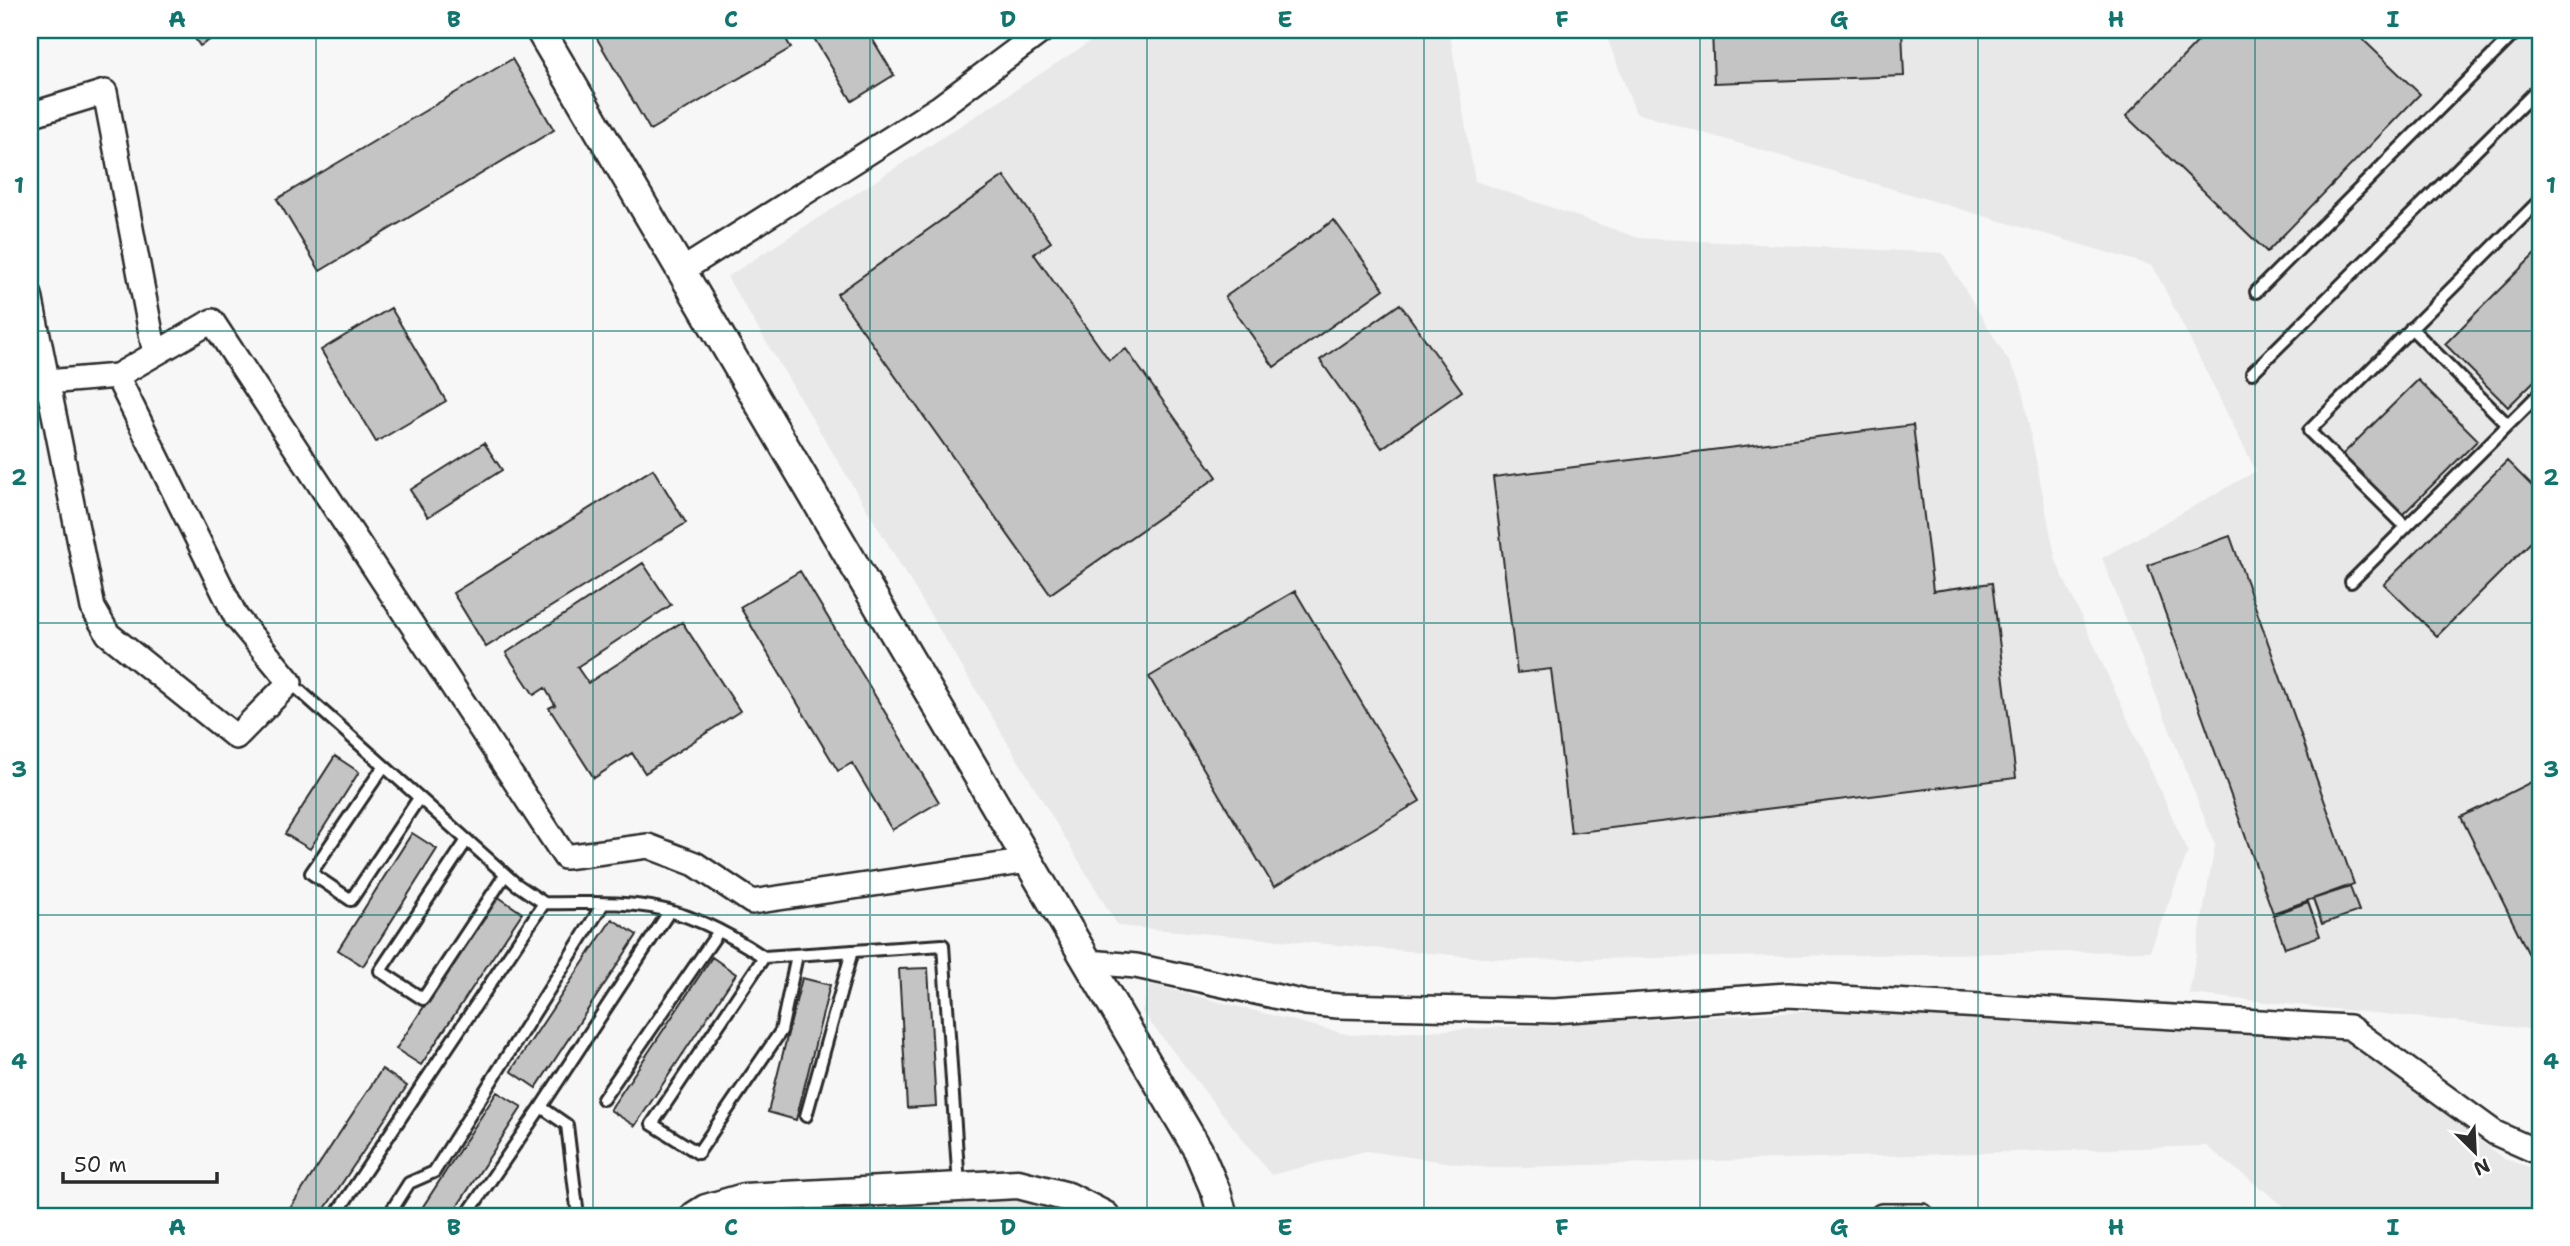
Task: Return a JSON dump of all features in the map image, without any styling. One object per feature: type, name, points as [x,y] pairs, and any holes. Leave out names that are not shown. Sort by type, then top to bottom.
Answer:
[{"type":"street","points":[[540,30],[1198,1150],[1223,1216]]},
{"type":"street","points":[[681,271],[940,107],[1043,30]]},
{"type":"street","points":[[30,115],[104,92],[155,354]]},
{"type":"street","points":[[30,295],[38,385],[93,608],[108,634],[236,737],[290,682],[236,617],[117,376]]},
{"type":"street","points":[[38,385],[117,376],[212,321],[565,857],[648,846],[695,864],[752,902],[1028,861]]},
{"type":"street","points":[[1088,962],[1136,966],[1306,1003],[1338,1006],[1554,1011],[1788,995],[2349,1027],[2494,1133],[2540,1153]]},
{"type":"street","points":[[695,1216],[706,1209],[744,1198],[1018,1184],[1068,1197],[1105,1216]]},
{"type":"street","points":[[1882,1216],[1922,1216]]},
{"type":"lane","points":[[2256,292],[2518,30]]},
{"type":"lane","points":[[2252,373],[2540,87]]},
{"type":"lane","points":[[2406,527],[2309,431],[2540,200]]},
{"type":"lane","points":[[2411,328],[2508,425]]},
{"type":"lane","points":[[2351,582],[2540,393]]},
{"type":"lane","points":[[290,682],[505,875],[544,903],[637,905],[668,912],[688,917],[719,931],[764,957],[943,944],[959,1187]]},
{"type":"lane","points":[[384,766],[311,873],[351,900],[419,798]]},
{"type":"lane","points":[[467,840],[380,971],[423,999],[505,875]]},
{"type":"lane","points":[[335,1216],[544,903]]},
{"type":"lane","points":[[388,1216],[409,1183],[434,1172],[603,904]]},
{"type":"lane","points":[[466,1216],[541,1107],[668,912]]},
{"type":"lane","points":[[603,1099],[719,931]]},
{"type":"lane","points":[[806,1116],[852,951]]},
{"type":"lane","points":[[764,957],[652,1124],[698,1153],[781,1031],[797,954]]},
{"type":"lane","points":[[541,1107],[567,1125],[578,1216]]},
{"type":"shaded area","points":[[1129,30],[1449,30],[1475,181],[1639,238],[1943,253],[2020,380],[2056,561],[2188,852],[2150,951],[1510,960],[1118,926],[727,277],[1091,41]]},
{"type":"shaded area","points":[[1604,30],[2540,30],[2540,1030],[2189,994],[2215,845],[2102,558],[2256,471],[2153,266],[1636,113]]},
{"type":"shaded area","points":[[1149,984],[1350,1035],[1817,1011],[2343,1037],[2504,1159],[2540,1170],[2540,1216],[2297,1216],[2206,1146],[1489,1168],[1366,1151],[1271,1175],[1142,1012]]},
{"type":"shaded area","points":[[1011,1193],[1066,1216],[724,1216],[755,1207]]},
{"type":"building","points":[[189,30],[226,30],[200,46]]},
{"type":"building","points":[[592,30],[781,30],[791,48],[650,130]]},
{"type":"building","points":[[809,30],[867,30],[894,75],[852,101]]},
{"type":"building","points":[[1712,30],[1902,30],[1904,76],[1714,83]]},
{"type":"building","points":[[2209,30],[2353,30],[2420,94],[2267,252],[2126,116]]},
{"type":"building","points":[[512,59],[554,130],[320,271],[277,199]]},
{"type":"building","points":[[1004,176],[1051,242],[1034,254],[1109,360],[1126,349],[1217,477],[1050,594],[837,294]]},
{"type":"building","points":[[1334,220],[1384,289],[1274,367],[1225,297]]},
{"type":"building","points":[[2540,249],[2540,375],[2508,407],[2445,344]]},
{"type":"building","points":[[1400,304],[1462,391],[1382,448],[1320,360]]},
{"type":"building","points":[[391,308],[446,401],[376,442],[321,350]]},
{"type":"building","points":[[2418,380],[2478,440],[2401,516],[2341,456]]},
{"type":"building","points":[[1913,425],[1933,591],[1992,583],[2016,778],[1571,833],[1551,669],[1517,673],[1493,477]]},
{"type":"building","points":[[484,443],[502,470],[428,517],[410,490]]},
{"type":"building","points":[[2507,461],[2540,494],[2540,533],[2437,636],[2384,584]]},
{"type":"building","points":[[653,469],[686,523],[486,647],[453,593]]},
{"type":"building","points":[[2230,536],[2354,884],[2273,913],[2148,565]]},
{"type":"building","points":[[643,563],[671,605],[577,667],[588,683],[682,622],[740,711],[645,773],[632,753],[594,778],[549,708],[555,705],[545,688],[534,695],[506,653]]},
{"type":"building","points":[[800,571],[939,802],[892,830],[852,763],[838,771],[740,607]]},
{"type":"building","points":[[1295,591],[1420,801],[1274,887],[1149,677]]},
{"type":"building","points":[[335,756],[359,772],[310,849],[285,834]]},
{"type":"building","points":[[2537,779],[2540,786],[2540,977],[2461,817]]},
{"type":"building","points":[[412,833],[437,849],[363,966],[338,950]]},
{"type":"building","points":[[2350,887],[2359,911],[2322,924],[2313,899]]},
{"type":"building","points":[[497,896],[522,913],[421,1065],[396,1049]]},
{"type":"building","points":[[2308,902],[2320,936],[2285,948],[2273,915]]},
{"type":"building","points":[[612,919],[637,935],[536,1088],[511,1071]]},
{"type":"building","points":[[712,957],[736,974],[635,1126],[610,1110]]},
{"type":"building","points":[[928,968],[936,1106],[907,1108],[899,969]]},
{"type":"building","points":[[802,978],[830,985],[796,1120],[768,1112]]},
{"type":"building","points":[[382,1069],[407,1086],[320,1216],[285,1216]]},
{"type":"building","points":[[497,1092],[522,1107],[451,1216],[435,1216],[422,1208]]},
{"type":"building","points":[[875,1207],[874,1216],[823,1216],[824,1211]]}]
